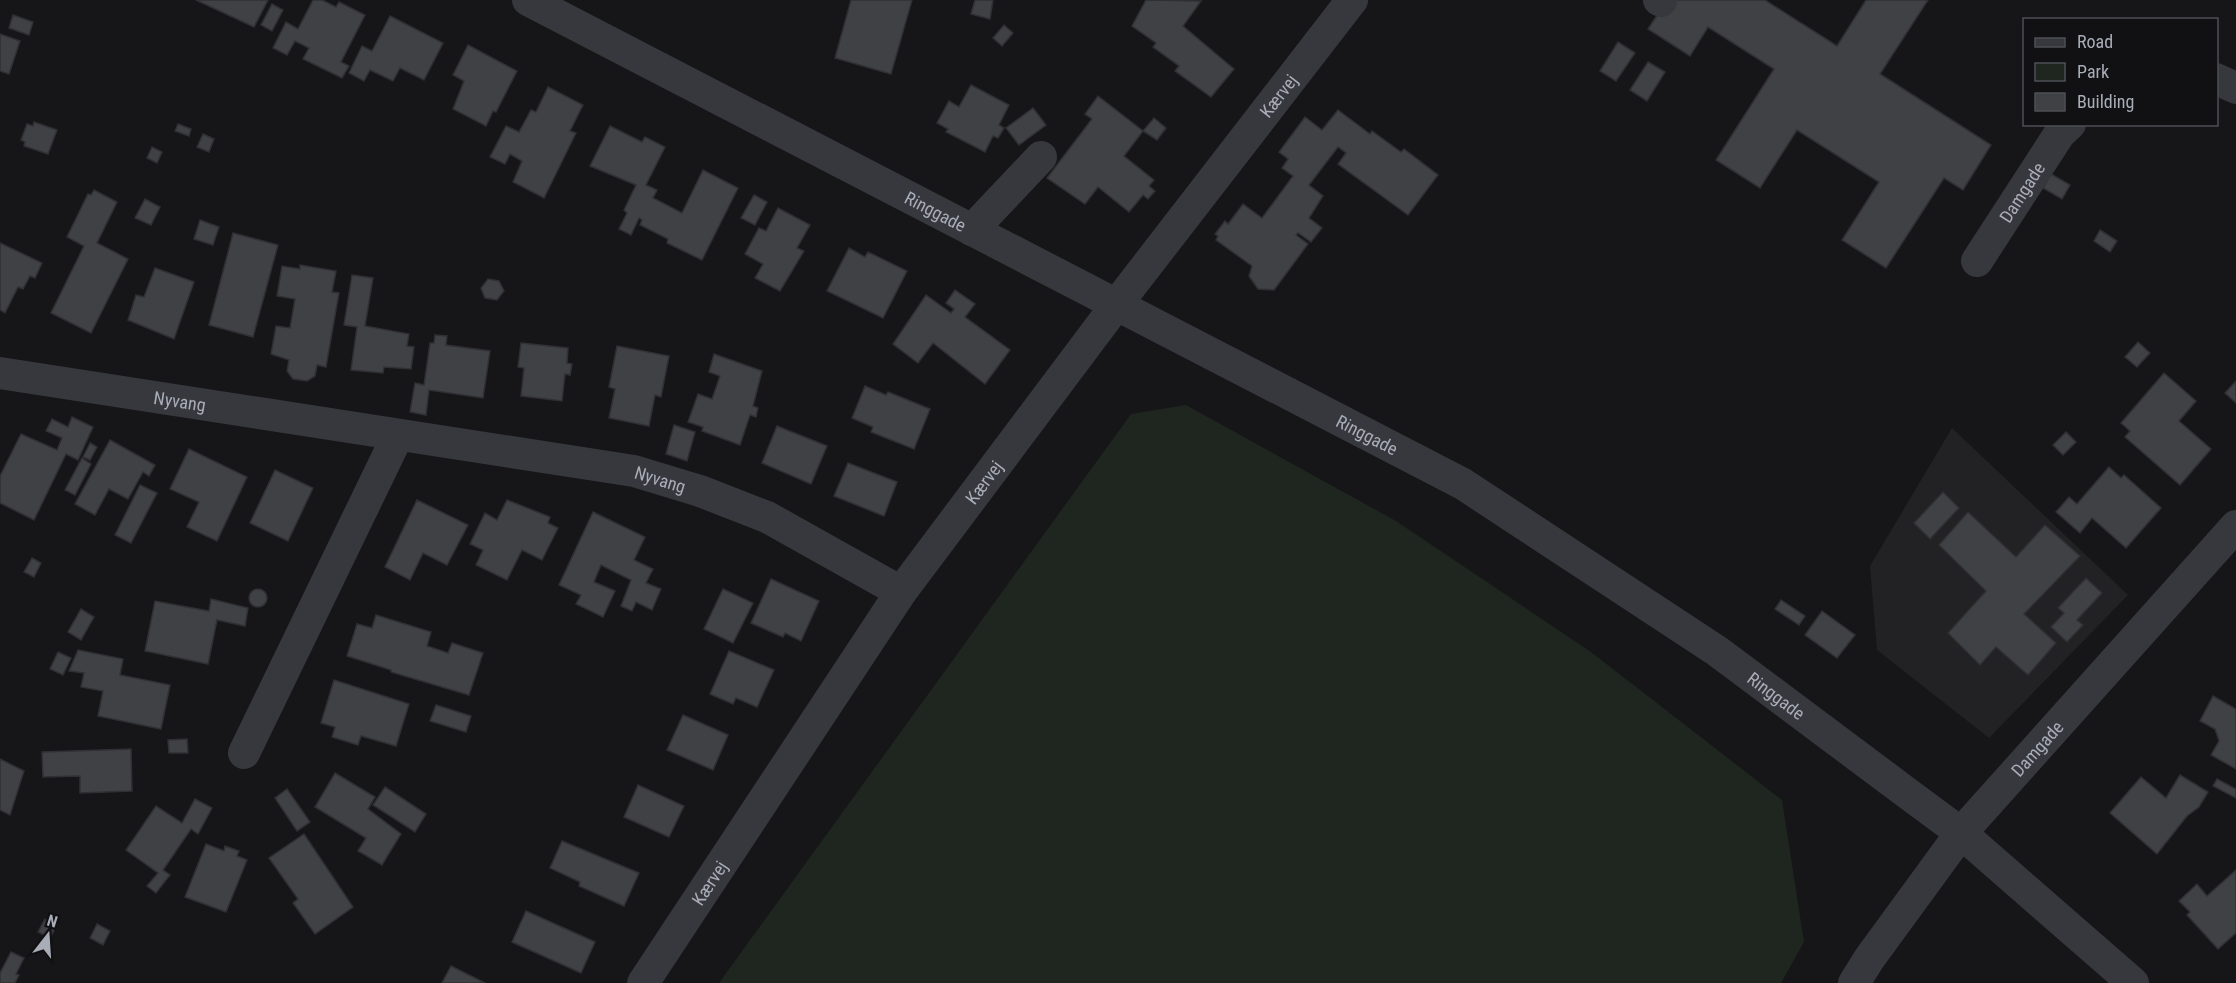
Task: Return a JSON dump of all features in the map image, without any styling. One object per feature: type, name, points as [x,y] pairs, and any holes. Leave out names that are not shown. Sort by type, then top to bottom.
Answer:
[{"type":"street","name":"Ringgade","points":[[528,0],[1462,484],[1717,651],[1961,833],[2133,983]]},
{"type":"street","name":"Kærvej","points":[[644,983],[901,592],[1117,304],[1352,0]]},
{"type":"street","points":[[2218,79],[2236,88]]},
{"type":"street","name":"Damgade","points":[[1977,261],[2060,133],[2068,126]]},
{"type":"street","points":[[972,230],[1041,157]]},
{"type":"street","name":"Nyvang","points":[[1,375],[634,471],[700,491],[767,517],[901,592]]},
{"type":"street","points":[[244,753],[398,435]]},
{"type":"street","name":"Damgade","points":[[1854,983],[1961,833],[2236,526]]},
{"type":"shaded area","points":[[1952,428],[2128,595],[1989,738],[1877,650],[1870,566]]},
{"type":"green space","points":[[1186,405],[1396,521],[1591,652],[1782,800],[1804,942],[1781,983],[719,983],[1131,414]]},
{"type":"building","points":[[196,0],[268,0],[254,27]]},
{"type":"building","points":[[313,0],[322,0],[336,7],[339,2],[365,15],[341,62],[349,66],[342,78],[303,59],[309,48],[295,41],[287,55],[273,48],[286,22],[298,29]]},
{"type":"building","points":[[851,0],[912,0],[891,74],[835,58]]},
{"type":"building","points":[[975,0],[993,0],[990,19],[971,14]]},
{"type":"building","points":[[1146,0],[1201,1],[1183,26],[1234,69],[1211,97],[1175,71],[1179,66],[1153,47],[1156,43],[1132,26]]},
{"type":"building","points":[[1667,0],[1765,0],[1837,46],[1866,0],[1928,0],[1880,74],[1991,145],[1963,190],[1944,178],[1886,268],[1842,240],[1879,182],[1797,130],[1760,188],[1716,160],[1774,69],[1708,27],[1690,56],[1648,29]]},
{"type":"building","points":[[272,4],[283,10],[272,31],[261,25]]},
{"type":"building","points":[[13,15],[33,22],[29,35],[9,28]]},
{"type":"building","points":[[390,16],[443,43],[424,80],[400,68],[393,81],[370,70],[364,81],[349,73],[362,46],[372,51]]},
{"type":"building","points":[[1004,25],[1013,33],[1002,46],[993,38]]},
{"type":"building","points":[[0,34],[20,41],[9,74],[0,71]]},
{"type":"building","points":[[1618,42],[1635,53],[1616,81],[1600,71]]},
{"type":"building","points":[[468,45],[517,71],[496,112],[493,111],[486,126],[453,109],[464,81],[453,75]]},
{"type":"building","points":[[1648,62],[1665,72],[1647,101],[1630,90]]},
{"type":"building","points":[[971,85],[1009,105],[999,125],[1004,128],[998,138],[993,136],[985,152],[946,132],[948,129],[937,123],[949,101],[959,107]]},
{"type":"building","points":[[548,87],[583,105],[570,131],[576,133],[544,198],[513,182],[522,161],[510,154],[505,164],[490,157],[506,126],[519,132],[531,110],[536,112]]},
{"type":"building","points":[[1098,96],[1143,131],[1124,156],[1154,180],[1149,186],[1155,191],[1148,199],[1143,195],[1129,212],[1098,187],[1085,204],[1047,178],[1092,119],[1085,114]]},
{"type":"building","points":[[1033,108],[1046,125],[1019,145],[1006,128]]},
{"type":"building","points":[[1338,110],[1370,134],[1372,131],[1401,152],[1404,149],[1438,175],[1408,215],[1338,164],[1346,153],[1338,147],[1309,185],[1323,196],[1309,218],[1322,228],[1311,242],[1298,233],[1296,235],[1308,244],[1274,290],[1258,289],[1249,276],[1252,266],[1216,240],[1218,236],[1215,234],[1225,221],[1228,224],[1243,204],[1262,218],[1293,176],[1282,168],[1288,159],[1279,152],[1305,117],[1322,130]]},
{"type":"building","points":[[1154,118],[1166,128],[1157,140],[1143,131]]},
{"type":"building","points":[[34,122],[57,130],[48,154],[24,146],[25,142],[21,140],[27,124],[33,126]]},
{"type":"building","points":[[178,124],[191,129],[189,136],[175,131]]},
{"type":"building","points":[[610,126],[642,142],[645,137],[665,147],[646,185],[657,190],[653,198],[682,213],[703,170],[738,188],[702,260],[667,243],[668,239],[640,225],[642,220],[639,218],[631,235],[619,229],[627,213],[624,210],[636,185],[590,166]]},
{"type":"building","points":[[203,134],[214,139],[209,152],[197,147]]},
{"type":"building","points":[[152,147],[162,152],[157,163],[147,158]]},
{"type":"building","points":[[2051,174],[2070,185],[2062,199],[2043,188]]},
{"type":"building","points":[[94,190],[117,202],[97,243],[128,259],[91,333],[51,313],[84,246],[67,237],[88,194],[91,195]]},
{"type":"building","points":[[754,195],[767,202],[755,225],[741,218]]},
{"type":"building","points":[[145,199],[160,207],[151,225],[135,218]]},
{"type":"building","points":[[778,208],[810,225],[797,248],[804,251],[780,291],[755,278],[763,264],[745,254],[759,228],[766,231]]},
{"type":"building","points":[[200,220],[219,227],[213,245],[194,239]]},
{"type":"building","points":[[2100,230],[2117,241],[2110,252],[2094,241]]},
{"type":"building","points":[[233,233],[278,245],[253,337],[209,325]]},
{"type":"building","points":[[0,243],[42,263],[35,278],[30,276],[23,289],[18,287],[5,313],[0,310]]},
{"type":"building","points":[[849,248],[865,257],[868,252],[907,271],[883,318],[827,291]]},
{"type":"building","points":[[300,265],[336,271],[332,292],[339,293],[326,367],[317,365],[315,376],[307,381],[293,379],[287,371],[289,360],[271,354],[276,326],[290,328],[295,299],[277,296],[282,266],[300,269]]},
{"type":"building","points":[[155,268],[194,282],[174,339],[128,320],[136,295],[144,297]]},
{"type":"building","points":[[352,275],[373,278],[365,326],[409,334],[407,346],[414,347],[411,369],[384,367],[383,373],[351,370],[357,327],[344,325]]},
{"type":"building","points":[[488,279],[499,281],[504,291],[497,300],[485,298],[481,288]]},
{"type":"building","points":[[955,290],[975,304],[965,317],[1010,350],[985,384],[933,343],[918,363],[893,344],[926,295],[951,313],[954,309],[946,303]]},
{"type":"building","points":[[435,335],[447,336],[446,345],[490,351],[483,398],[429,390],[426,415],[410,412],[415,383],[424,385],[430,343],[434,343]]},
{"type":"building","points":[[2138,342],[2150,353],[2137,367],[2125,357]]},
{"type":"building","points":[[521,343],[568,348],[567,363],[572,364],[570,375],[565,374],[562,401],[521,396],[524,368],[518,367]]},
{"type":"building","points":[[617,346],[669,356],[661,397],[655,395],[649,426],[609,418],[615,389],[609,387]]},
{"type":"building","points":[[714,354],[762,371],[753,406],[758,408],[756,417],[750,415],[740,445],[702,431],[703,427],[688,422],[698,394],[712,399],[720,376],[709,372]]},
{"type":"building","points":[[2164,373],[2196,401],[2179,421],[2211,449],[2180,485],[2125,437],[2130,431],[2121,423]]},
{"type":"building","points":[[2236,381],[2236,403],[2225,393]]},
{"type":"building","points":[[865,386],[886,395],[888,392],[930,409],[914,449],[871,432],[873,427],[852,418]]},
{"type":"building","points":[[72,417],[93,427],[78,460],[66,454],[34,520],[0,503],[0,476],[21,434],[57,450],[62,438],[46,431],[52,419],[68,427]]},
{"type":"building","points":[[674,425],[695,432],[687,461],[666,454]]},
{"type":"building","points":[[777,426],[827,446],[811,484],[762,463]]},
{"type":"building","points":[[2066,432],[2076,442],[2063,455],[2053,445]]},
{"type":"building","points":[[110,440],[155,465],[149,476],[143,472],[128,499],[109,489],[95,515],[75,504]]},
{"type":"building","points":[[90,443],[97,447],[90,460],[83,457]]},
{"type":"building","points":[[189,449],[247,477],[217,541],[187,527],[199,502],[170,489]]},
{"type":"building","points":[[82,458],[91,464],[75,495],[65,490]]},
{"type":"building","points":[[848,463],[897,482],[884,516],[834,496]]},
{"type":"building","points":[[2109,467],[2121,478],[2124,475],[2161,508],[2126,548],[2092,518],[2080,533],[2056,512],[2069,497],[2077,504]]},
{"type":"building","points":[[275,470],[313,488],[288,541],[250,523]]},
{"type":"building","points":[[140,485],[157,493],[131,543],[115,535]]},
{"type":"building","points":[[1943,492],[1959,508],[1930,539],[1914,523]]},
{"type":"building","points":[[417,500],[468,525],[447,565],[423,553],[410,580],[385,567]]},
{"type":"building","points":[[507,500],[550,517],[548,523],[558,528],[542,560],[522,550],[507,580],[476,565],[483,550],[470,544],[485,513],[497,520]]},
{"type":"building","points":[[593,512],[645,537],[634,560],[653,569],[646,583],[661,589],[652,610],[636,602],[632,611],[621,606],[631,580],[601,565],[594,582],[615,591],[603,617],[576,604],[581,595],[559,585]]},
{"type":"building","points":[[1968,512],[2016,557],[2045,525],[2080,556],[2024,614],[2056,643],[2028,675],[1996,647],[1980,665],[1948,633],[1986,591],[1939,545]]},
{"type":"building","points":[[32,558],[41,563],[34,577],[24,572]]},
{"type":"building","points":[[2086,578],[2102,593],[2077,620],[2083,625],[2067,642],[2051,627],[2064,613],[2058,608]]},
{"type":"building","points":[[771,579],[819,601],[801,641],[785,633],[783,637],[751,623]]},
{"type":"building","points":[[258,589],[264,592],[267,598],[264,604],[258,607],[252,604],[249,598],[252,592]]},
{"type":"building","points":[[723,589],[753,603],[733,643],[704,629]]},
{"type":"building","points":[[211,599],[248,608],[245,626],[217,620],[208,664],[145,651],[155,601],[209,611]]},
{"type":"building","points":[[1781,600],[1805,616],[1799,625],[1775,609]]},
{"type":"building","points":[[81,609],[94,617],[81,640],[68,632]]},
{"type":"building","points":[[1822,611],[1855,635],[1837,658],[1805,635]]},
{"type":"building","points":[[376,615],[431,632],[427,646],[448,653],[452,643],[483,653],[469,695],[391,672],[391,670],[347,656],[357,624],[372,628]]},
{"type":"building","points":[[78,650],[123,659],[120,675],[170,685],[161,729],[98,716],[103,691],[81,687],[84,673],[69,671]]},
{"type":"building","points":[[729,651],[774,670],[757,707],[736,698],[733,704],[710,694]]},
{"type":"building","points":[[58,652],[71,658],[63,675],[50,669]]},
{"type":"building","points":[[334,680],[409,704],[396,746],[361,736],[358,745],[332,737],[335,727],[321,723]]},
{"type":"building","points":[[2213,696],[2236,709],[2236,769],[2211,755],[2219,741],[2215,729],[2200,721]]},
{"type":"building","points":[[436,705],[471,716],[466,732],[430,721]]},
{"type":"building","points":[[683,715],[728,735],[713,770],[667,750]]},
{"type":"building","points":[[187,739],[188,753],[169,753],[168,740]]},
{"type":"building","points":[[131,749],[132,791],[80,793],[80,776],[43,777],[42,752]]},
{"type":"building","points":[[0,759],[24,771],[10,815],[0,810]]},
{"type":"building","points":[[335,773],[375,797],[368,809],[401,834],[382,865],[358,851],[366,838],[315,807]]},
{"type":"building","points":[[2180,775],[2208,792],[2199,807],[2187,816],[2157,854],[2110,813],[2141,777],[2166,798]]},
{"type":"building","points":[[2217,779],[2236,789],[2236,798],[2213,786]]},
{"type":"building","points":[[638,785],[684,806],[669,837],[624,817]]},
{"type":"building","points":[[385,787],[426,814],[415,832],[373,805]]},
{"type":"building","points":[[287,789],[310,822],[297,831],[275,798]]},
{"type":"building","points":[[195,799],[212,808],[198,834],[191,829],[163,870],[170,875],[156,893],[147,886],[158,873],[126,850],[156,806],[182,823]]},
{"type":"building","points":[[304,834],[353,907],[315,934],[293,903],[298,899],[269,858]]},
{"type":"building","points":[[562,841],[639,873],[624,906],[579,886],[580,882],[550,868]]},
{"type":"building","points":[[206,844],[224,851],[225,846],[239,851],[237,856],[247,860],[226,912],[185,897]]},
{"type":"building","points":[[2236,870],[2236,933],[2218,949],[2187,915],[2190,912],[2179,901],[2197,884],[2207,896]]},
{"type":"building","points":[[526,911],[595,942],[581,973],[512,942]]},
{"type":"building","points":[[45,919],[57,925],[50,938],[38,932]]},
{"type":"building","points":[[97,924],[110,931],[103,945],[90,938]]},
{"type":"building","points":[[11,952],[24,958],[16,974],[19,975],[15,983],[0,983],[0,973]]},
{"type":"building","points":[[451,966],[485,983],[442,983]]}]
